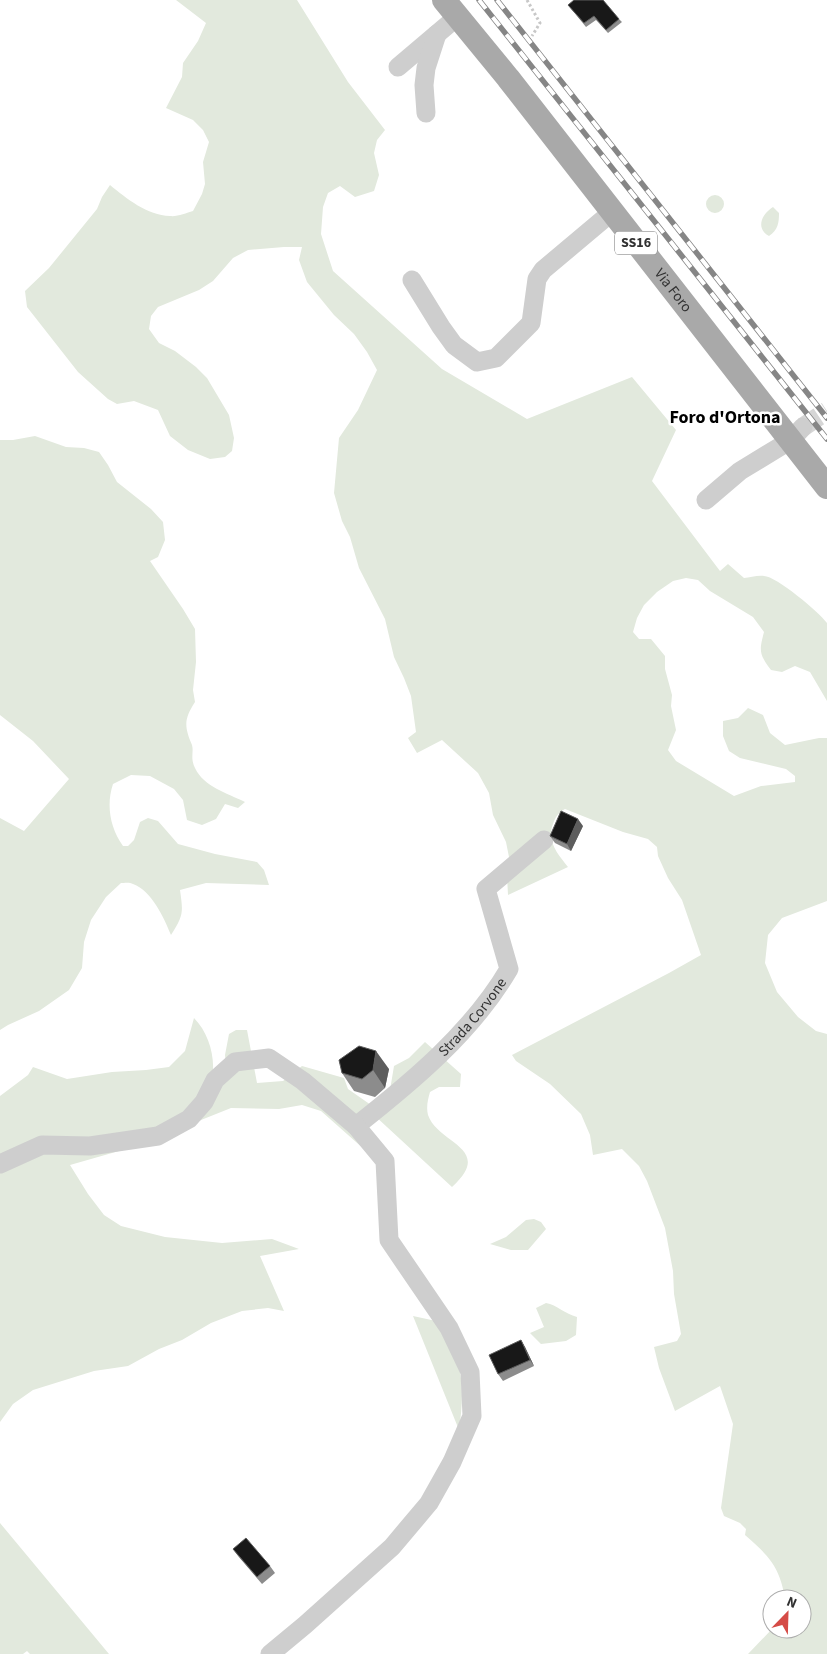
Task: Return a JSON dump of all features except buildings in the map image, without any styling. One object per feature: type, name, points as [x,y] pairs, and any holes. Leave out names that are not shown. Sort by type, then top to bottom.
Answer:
[{"type":"main road","name":"Via Foro","points":[[450,8],[508,78],[612,212],[797,434],[827,487]]},
{"type":"street","points":[[426,113],[424,85],[426,68],[437,34],[450,8]]},
{"type":"street","points":[[398,67],[437,34]]},
{"type":"street","points":[[412,280],[454,345],[476,362],[496,358],[531,323],[537,279],[543,270],[612,212]]},
{"type":"street","points":[[706,500],[740,471],[797,434]]},
{"type":"street","name":"Strada Corvone","points":[[356,1126],[423,1070],[458,1035],[494,994],[509,969],[486,889],[544,840]]},
{"type":"street","points":[[0,1164],[42,1145],[90,1146],[158,1136],[189,1119],[204,1102],[216,1080],[235,1062],[269,1058],[303,1081],[356,1126],[385,1162],[389,1240],[449,1328],[470,1372],[472,1416],[452,1462],[429,1503],[392,1547],[270,1654]]},
{"type":"path","points":[[527,0],[540,23],[532,36]]},
{"type":"shaded area","points":[[176,0],[297,0],[348,82],[385,130],[377,140],[374,153],[379,175],[374,191],[355,197],[340,186],[328,193],[323,207],[321,234],[333,271],[442,369],[527,419],[632,377],[676,430],[652,481],[720,571],[728,564],[744,578],[761,576],[770,578],[797,595],[827,623],[827,701],[810,672],[795,666],[782,672],[771,670],[761,652],[764,632],[753,617],[710,591],[698,580],[686,578],[673,581],[657,592],[644,605],[637,618],[633,632],[639,639],[651,639],[665,656],[665,669],[672,695],[671,706],[676,730],[668,750],[676,761],[734,796],[761,786],[795,782],[795,776],[786,769],[740,758],[729,751],[723,736],[723,721],[738,718],[748,708],[763,715],[770,733],[785,745],[827,738],[827,901],[782,918],[768,935],[765,963],[777,992],[798,1017],[816,1031],[827,1034],[827,1654],[748,1654],[762,1639],[812,1639],[812,1589],[783,1589],[772,1563],[761,1549],[745,1535],[746,1529],[740,1523],[724,1516],[721,1508],[733,1424],[720,1386],[675,1411],[659,1368],[654,1347],[677,1341],[681,1334],[674,1294],[673,1271],[665,1228],[647,1181],[639,1166],[622,1149],[593,1155],[590,1135],[581,1114],[550,1084],[516,1061],[512,1055],[701,955],[682,900],[668,878],[658,856],[657,847],[648,839],[623,832],[565,809],[555,819],[551,836],[554,847],[568,867],[508,895],[507,876],[510,862],[506,842],[493,815],[489,793],[478,773],[442,740],[417,753],[408,738],[416,732],[411,696],[394,657],[385,619],[359,568],[334,493],[339,438],[358,410],[377,370],[367,352],[354,334],[334,315],[307,282],[299,260],[302,247],[248,250],[233,258],[213,281],[199,290],[158,307],[151,316],[149,329],[159,343],[175,351],[207,378],[229,415],[234,438],[232,451],[225,457],[210,459],[188,450],[170,436],[158,410],[134,401],[117,404],[108,399],[78,372],[27,307],[25,291],[49,268],[97,209],[110,185],[130,201],[153,213],[170,216],[193,211],[205,184],[203,162],[209,142],[203,130],[193,120],[166,108],[182,77],[183,63],[198,41],[206,23]]},
{"type":"shaded area","points":[[715,195],[721,198],[724,204],[721,210],[715,213],[709,210],[706,204],[709,198]]},
{"type":"shaded area","points":[[773,207],[779,213],[779,220],[776,229],[769,236],[762,229],[761,225],[763,217]]},
{"type":"shaded area","points":[[35,436],[66,447],[84,448],[99,452],[117,482],[151,509],[163,522],[165,540],[158,557],[150,561],[195,629],[196,662],[193,690],[195,702],[186,723],[192,748],[192,758],[199,775],[210,785],[245,802],[238,808],[225,804],[216,819],[202,825],[187,820],[183,800],[174,789],[150,776],[131,775],[113,784],[110,816],[115,832],[123,846],[128,846],[134,840],[140,822],[148,818],[158,821],[178,844],[215,854],[257,862],[264,870],[269,885],[206,883],[180,890],[182,913],[171,935],[152,899],[132,883],[121,883],[106,897],[91,920],[84,942],[82,968],[69,990],[39,1011],[0,1030],[0,818],[24,831],[69,779],[33,741],[0,715],[0,440]]},
{"type":"shaded area","points":[[194,1018],[203,1029],[209,1042],[213,1070],[227,1076],[225,1055],[229,1034],[236,1030],[247,1030],[257,1083],[283,1081],[302,1066],[344,1078],[348,1089],[371,1105],[390,1090],[394,1066],[409,1058],[425,1042],[461,1074],[460,1087],[439,1087],[430,1092],[427,1109],[434,1125],[460,1147],[466,1155],[468,1163],[464,1174],[452,1187],[374,1115],[359,1125],[365,1150],[321,1111],[302,1105],[279,1109],[231,1108],[201,1120],[179,1132],[154,1141],[70,1165],[104,1215],[121,1226],[165,1237],[222,1243],[272,1239],[299,1249],[260,1256],[284,1311],[268,1308],[242,1311],[211,1323],[182,1340],[159,1349],[128,1366],[94,1371],[33,1390],[13,1404],[0,1422],[0,1096],[28,1075],[33,1067],[67,1079],[112,1072],[169,1067],[185,1051]]},
{"type":"shaded area","points":[[534,1219],[541,1222],[546,1229],[528,1250],[511,1250],[490,1244],[506,1237],[526,1220]]},
{"type":"shaded area","points":[[546,1303],[577,1317],[576,1335],[566,1341],[541,1344],[530,1333],[544,1327],[536,1308]]},
{"type":"shaded area","points":[[413,1316],[436,1321],[456,1355],[462,1387],[459,1430]]},
{"type":"shaded area","points":[[0,1523],[109,1654],[30,1654],[27,1651],[23,1654],[0,1654]]},
{"type":"tunnel","points":[[803,427],[827,411]]},
{"type":"railway","points":[[479,0],[827,439]]},
{"type":"railway","points":[[497,0],[827,418]]},
{"type":"district","name":"Foro d'Ortona","points":[[725,417]]}]
